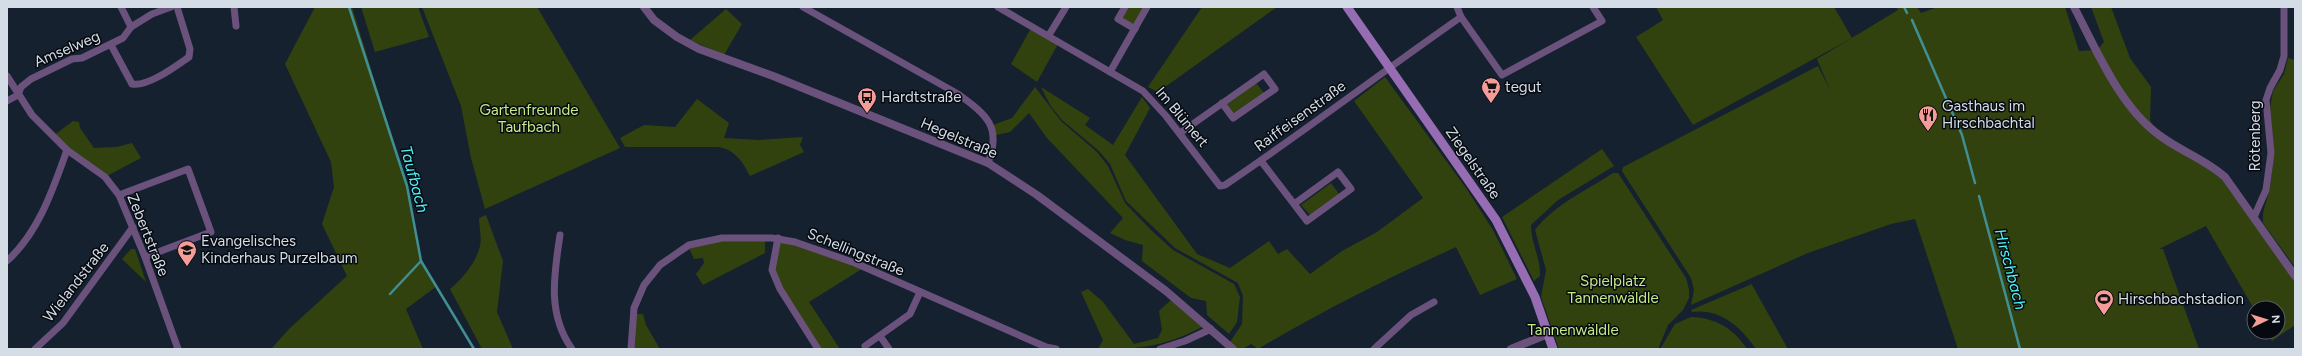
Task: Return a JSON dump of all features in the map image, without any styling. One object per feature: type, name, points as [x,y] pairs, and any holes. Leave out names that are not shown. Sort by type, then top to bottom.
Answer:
[{"type":"main road","name":"Ziegelstraße","points":[[1347,7],[1496,220],[1535,297],[1553,349]]},
{"type":"street","points":[[121,7],[131,27]]},
{"type":"street","name":"Amselweg","points":[[18,95],[21,87],[31,79],[72,59],[82,58],[123,38],[131,27],[152,14],[172,7]]},
{"type":"street","name":"Amselweg","points":[[111,44],[132,84],[143,84],[180,64],[189,57],[190,49],[177,7]]},
{"type":"street","points":[[234,7],[236,26]]},
{"type":"street","name":"Hegelstraße","points":[[644,7],[654,20],[677,37],[699,49],[773,76],[988,164],[1037,195],[1154,282],[1211,328],[1233,349]]},
{"type":"street","points":[[803,7],[958,94],[975,106],[987,120],[995,135],[994,148],[988,164]]},
{"type":"street","points":[[1049,35],[1066,7]]},
{"type":"street","points":[[1125,7],[1118,19],[1135,29]]},
{"type":"street","points":[[1110,72],[1147,7]]},
{"type":"street","points":[[1457,7],[1461,17],[1502,75],[1602,21],[1593,7]]},
{"type":"street","points":[[2074,7],[2125,100],[2142,121],[2159,136],[2213,166],[2225,177],[2295,276]]},
{"type":"street","name":"Rötenberg","points":[[2254,217],[2266,190],[2271,153],[2266,100],[2270,88],[2280,70],[2284,56],[2284,7]]},
{"type":"street","name":"Im Blümert","points":[[1002,8],[1143,91],[1180,133],[1220,186],[1225,185]]},
{"type":"street","name":"Raiffeisenstraße","points":[[1225,185],[1261,161],[1389,66],[1461,17]]},
{"type":"street","points":[[1180,133],[1222,103],[1264,74],[1274,89],[1233,118],[1222,103]]},
{"type":"street","name":"Zebertstraße","points":[[7,76],[32,115],[67,150],[105,177],[119,195],[133,227],[178,349]]},
{"type":"street","points":[[7,101],[18,95]]},
{"type":"street","points":[[7,261],[33,228],[49,199],[67,150]]},
{"type":"street","points":[[1261,161],[1307,221],[1351,189],[1338,172],[1294,204]]},
{"type":"street","points":[[119,195],[188,169],[211,232],[144,258]]},
{"type":"street","name":"Wielandstraße","points":[[35,349],[68,318],[133,227]]},
{"type":"street","points":[[560,235],[553,282],[555,310],[564,337],[572,349]]},
{"type":"street","name":"Schellingstraße","points":[[631,349],[634,308],[644,285],[660,265],[689,245],[722,238],[778,238],[800,243],[855,262],[920,292],[1056,349]]},
{"type":"street","points":[[778,238],[772,270],[780,289],[818,349]]},
{"type":"street","points":[[865,346],[910,314],[920,292]]},
{"type":"street","points":[[1374,349],[1411,316],[1434,302]]},
{"type":"street","points":[[1160,349],[1185,341],[1211,328]]},
{"type":"street","points":[[1511,349],[1548,334]]},
{"type":"street","points":[[880,336],[889,349]]},
{"type":"green space","points":[[315,7],[352,7],[407,186],[421,261],[437,286],[406,309],[423,349],[271,349],[290,328],[347,276],[322,224],[334,187],[331,162],[285,64]]},
{"type":"green space","points":[[361,7],[418,7],[429,37],[375,52]]},
{"type":"green space","name":"Gartenfreunde Taufbach","points":[[422,7],[537,7],[620,148],[485,209],[471,158],[461,106]]},
{"type":"green space","points":[[1127,7],[1145,7],[1134,26],[1120,18]]},
{"type":"green space","points":[[1202,7],[1277,7],[1158,92],[1148,87]]},
{"type":"green space","points":[[1656,7],[1834,7],[1852,38],[1693,125],[1636,37],[1663,20]]},
{"type":"green space","points":[[1896,7],[1917,7],[1921,13],[1938,7],[2065,7],[2079,51],[2097,50],[2104,42],[2091,7],[2111,7],[2130,58],[2151,87],[2150,120],[2159,136],[2206,165],[2221,177],[2295,282],[2295,325],[2286,331],[2286,300],[2249,300],[2206,226],[2159,249],[2163,249],[2199,349],[1958,349],[1915,219],[1891,224],[1808,253],[1691,305],[1694,290],[1691,278],[1622,171],[1623,167],[1818,66],[1830,90],[1817,59],[1898,10]]},
{"type":"green space","points":[[726,9],[742,24],[724,55],[690,40]]},
{"type":"green space","points":[[1031,28],[1058,44],[1037,82],[1011,64]]},
{"type":"green space","points":[[2288,58],[2295,60],[2295,267],[2263,223],[2263,213],[2270,188],[2274,153],[2270,108],[2273,91],[2284,74]]},
{"type":"green space","points":[[1385,77],[1466,188],[1493,230],[1517,279],[1480,295],[1456,247],[1356,295],[1306,321],[1258,349],[1251,344],[1243,349],[1239,349],[1230,342],[1242,324],[1243,296],[1238,283],[1175,248],[1126,201],[1110,164],[1099,151],[1062,120],[1050,105],[1041,87],[1090,118],[1085,125],[1113,145],[1142,97],[1150,108],[1125,155],[1197,254],[1230,268],[1269,241],[1278,254],[1287,249],[1310,274],[1342,251],[1377,232],[1423,198],[1354,101]]},
{"type":"green space","points":[[1256,83],[1264,93],[1234,114],[1227,104]]},
{"type":"green space","points":[[1035,87],[1061,121],[1097,152],[1108,166],[1125,203],[1151,230],[1173,250],[1234,284],[1240,297],[1237,322],[1229,334],[1207,315],[1206,301],[1191,298],[1142,261],[1143,245],[1125,240],[1110,233],[1123,218],[1047,138],[1029,113],[1010,132],[996,135],[993,125],[1012,118]]},
{"type":"green space","points":[[697,99],[729,123],[724,138],[759,140],[803,137],[800,145],[804,152],[750,176],[738,157],[730,151],[719,147],[625,147],[620,138],[644,125],[675,127]]},
{"type":"green space","points":[[73,121],[79,122],[80,128],[94,148],[117,147],[132,143],[141,158],[105,177],[53,136]]},
{"type":"green space","points":[[1602,149],[1614,166],[1558,200],[1531,225],[1531,232],[1540,270],[1540,276],[1534,281],[1502,217]]},
{"type":"green space","points":[[1613,173],[1618,173],[1686,278],[1689,289],[1689,298],[1683,310],[1668,325],[1658,349],[1559,349],[1541,297],[1546,270],[1535,230],[1561,205]]},
{"type":"green space","points":[[1331,183],[1339,194],[1310,215],[1301,205]]},
{"type":"green space","points":[[486,215],[503,261],[497,312],[513,349],[482,349],[450,289],[464,275],[478,252],[481,243],[479,218]]},
{"type":"green space","points":[[778,238],[865,267],[809,302],[840,349],[818,349],[772,270]]},
{"type":"green space","points":[[765,240],[765,253],[703,285],[696,274],[704,263],[703,258],[694,259],[689,248],[721,241]]},
{"type":"green space","points":[[131,249],[135,249],[146,282],[122,259]]},
{"type":"green space","points":[[1752,284],[1788,349],[1756,349],[1744,333],[1721,316],[1712,313],[1692,312],[1691,310]]},
{"type":"green space","points":[[1088,289],[1103,302],[1134,344],[1158,338],[1162,330],[1159,311],[1171,300],[1202,327],[1175,339],[1152,346],[1098,349],[1103,340],[1081,292]]},
{"type":"green space","points":[[636,314],[643,314],[646,325],[660,349],[633,349]]},
{"type":"green space","points":[[1691,317],[1708,319],[1730,330],[1747,349],[1660,349],[1675,324]]},
{"type":"waterway","name":"Taufbach","points":[[349,7],[407,186],[421,261],[474,349]]},
{"type":"waterway","name":"Hirschbach","points":[[1904,7],[1907,13]]},
{"type":"waterway","name":"Hirschbach","points":[[1912,20],[1962,135],[1975,183]]},
{"type":"waterway","name":"Hirschbach","points":[[1979,196],[2020,349]]},
{"type":"waterway","points":[[390,294],[421,261]]},
{"type":"place","name":"tegut","points":[[1491,104]]},
{"type":"place","name":"Hardtstraße","points":[[867,114]]},
{"type":"place","name":"Gasthaus im Hirschbachtal","points":[[1928,132]]},
{"type":"place","name":"Evangelisches Kinderhaus Purzelbaum","points":[[187,267]]},
{"type":"place","name":"Hirschbachstadion","points":[[2104,316]]},
{"type":"park label","name":"Spielplatz Tannenwäldle","points":[[1613,290]]},
{"type":"park label","name":"Tannenwäldle","points":[[1573,330]]}]
